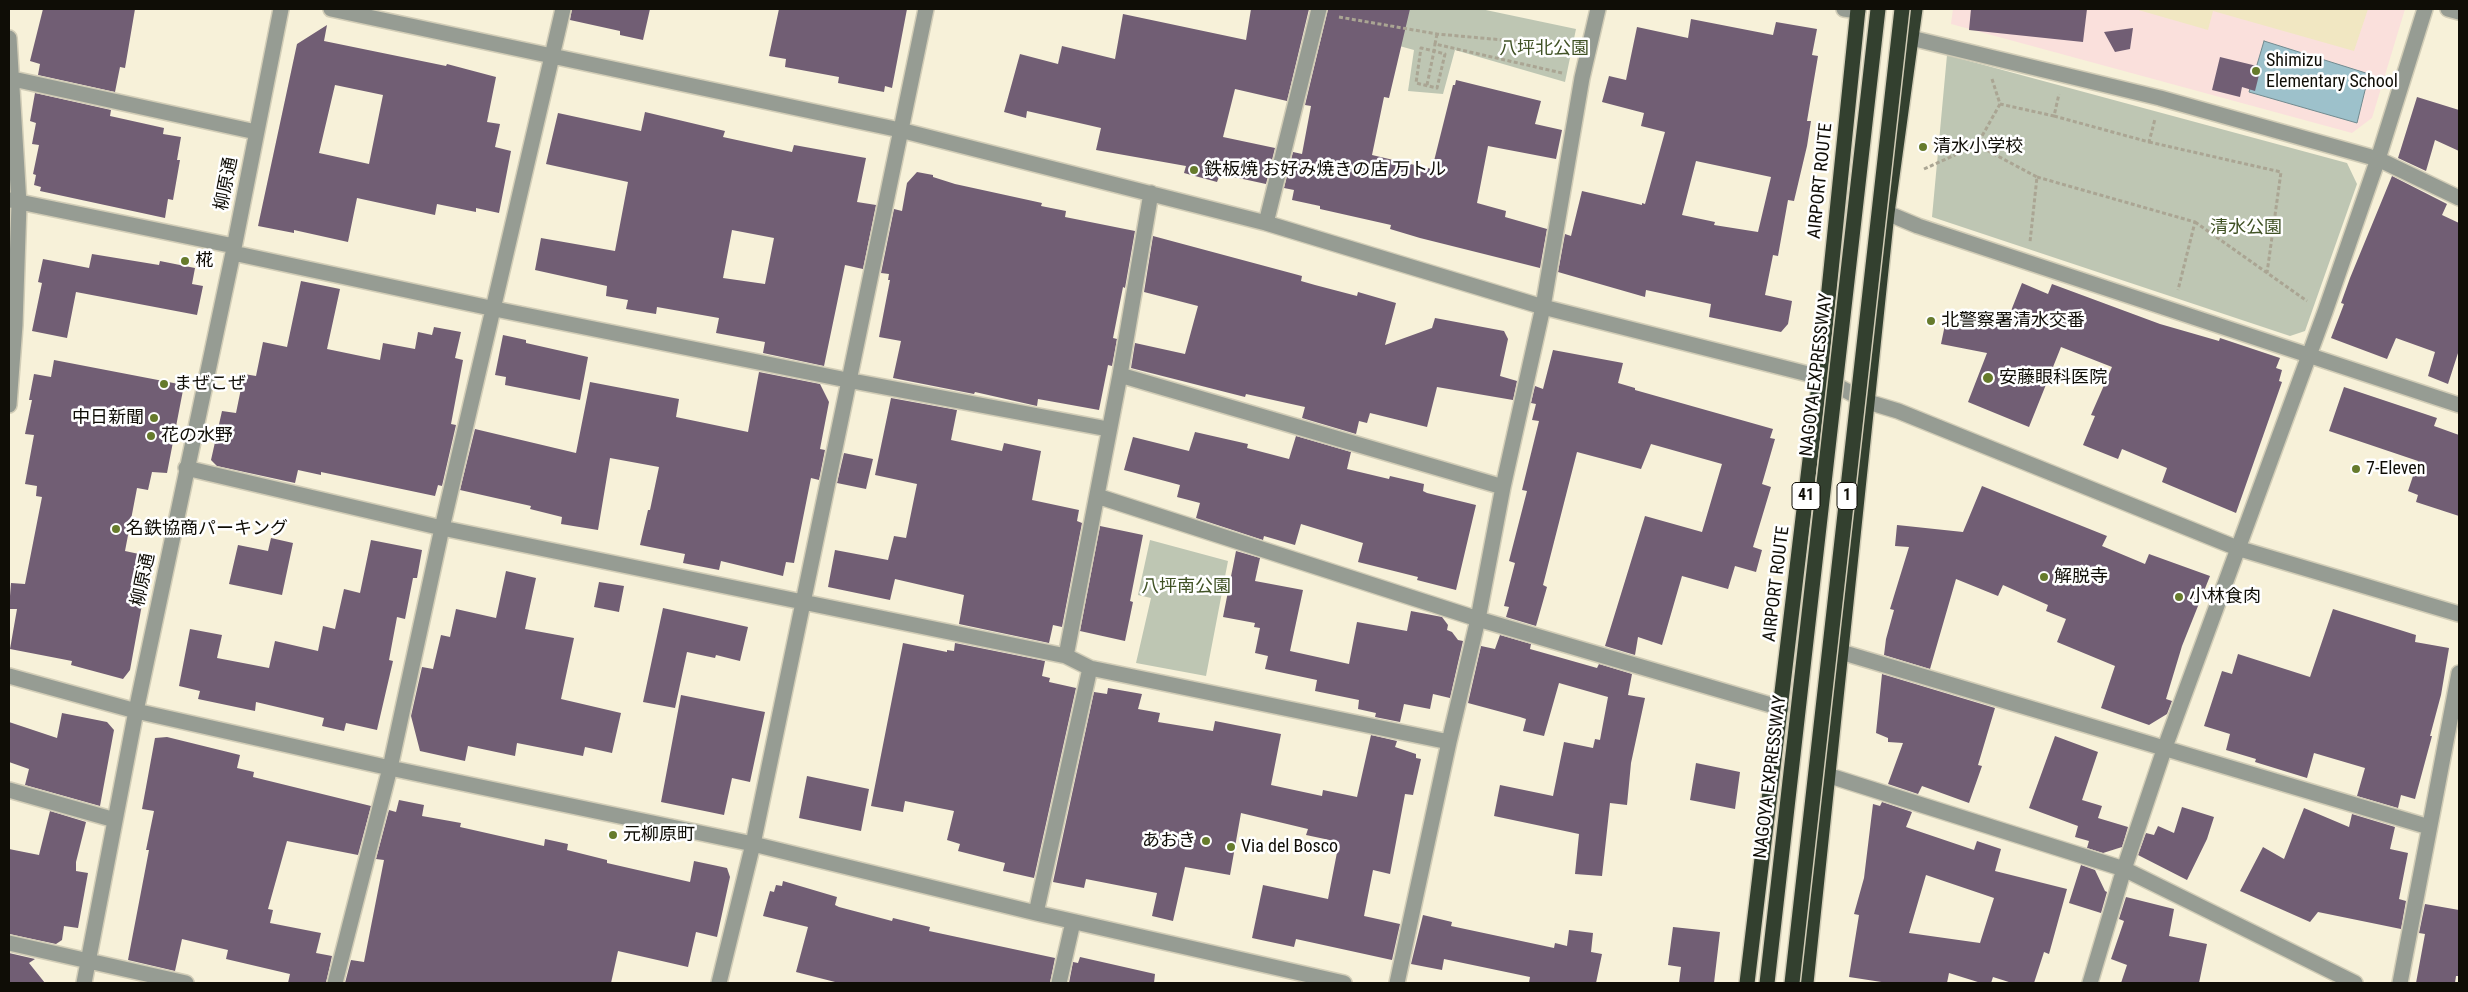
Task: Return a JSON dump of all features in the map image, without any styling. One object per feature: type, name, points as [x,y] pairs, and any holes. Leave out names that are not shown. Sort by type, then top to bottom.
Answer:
[{"type":"highway","name":"NAGOYA EXPRESSWAY","points":[[1767,983],[1878,9]]},
{"type":"highway","name":"1","points":[[1792,983],[1902,9]]},
{"type":"highway","points":[[1806,983],[1887,213],[1915,9]]},
{"type":"highway","name":"AIRPORT ROUTE","points":[[1746,983],[1820,377],[1853,10]]},
{"type":"street","name":"柳原通","points":[[84,983],[136,711],[233,250],[281,9]]},
{"type":"street","points":[[331,9],[900,130],[1266,223],[1543,307],[1820,377],[1868,402],[1898,411],[2237,548],[2459,614]]},
{"type":"street","points":[[335,983],[390,768],[442,528],[495,309],[563,9]]},
{"type":"street","points":[[720,983],[753,844],[847,380],[926,9]]},
{"type":"street","points":[[1397,983],[1449,742],[1478,619],[1503,488],[1543,307],[1582,78],[1598,9]]},
{"type":"street","points":[[2090,983],[2124,869],[2165,747],[2325,312],[2378,159],[2425,9]]},
{"type":"street","points":[[2448,9],[2459,12]]},
{"type":"street","points":[[1266,223],[1319,11]]},
{"type":"street","points":[[9,38],[13,79],[14,202],[9,405]]},
{"type":"street","points":[[1911,38],[2160,98],[2378,159],[2459,198]]},
{"type":"street","points":[[13,79],[256,132]]},
{"type":"street","points":[[1066,656],[1108,429],[1120,375],[1151,193]]},
{"type":"street","points":[[14,202],[495,309],[847,380],[1108,429]]},
{"type":"street","points":[[1887,213],[1918,226],[2173,309],[2309,357],[2459,405]]},
{"type":"street","points":[[1120,375],[1503,488]]},
{"type":"street","points":[[186,468],[442,528],[1066,656],[1090,668],[1449,742]]},
{"type":"street","points":[[1097,496],[1478,619],[1781,708]]},
{"type":"street","points":[[1841,652],[2429,827]]},
{"type":"street","points":[[1036,913],[1090,668]]},
{"type":"street","points":[[2400,983],[2459,673]]},
{"type":"street","points":[[9,676],[136,711],[390,768],[753,844],[1073,922],[1344,983]]},
{"type":"street","points":[[1827,775],[2124,869],[2355,983]]},
{"type":"street","points":[[9,790],[115,820]]},
{"type":"street","points":[[1058,983],[1073,922]]},
{"type":"street","points":[[9,943],[186,983]]},
{"type":"path","points":[[1319,11],[1437,34],[1589,48]]},
{"type":"path","points":[[1427,85],[1437,34]]},
{"type":"path","points":[[1436,44],[1582,78]]},
{"type":"path","points":[[1421,48],[1434,51],[1445,54],[1437,88],[1416,83],[1421,48]]},
{"type":"path","points":[[1924,169],[1977,145],[2000,104],[1985,55]]},
{"type":"path","points":[[2054,116],[2063,74]]},
{"type":"path","points":[[2149,142],[2160,98]]},
{"type":"path","points":[[2000,104],[2054,116],[2149,142],[2281,172],[2267,273]]},
{"type":"path","points":[[1977,145],[2037,177],[2195,222],[2325,312]]},
{"type":"path","points":[[2028,262],[2037,177]]},
{"type":"path","points":[[2173,309],[2195,222]]},
{"type":"shaded area","name":"Shimizu Elementary School","points":[[1953,9],[2405,9],[2372,118],[2352,133],[1951,24]]},
{"type":"green space","name":"八坪北公園","points":[[1339,9],[1481,9],[1576,29],[1565,82],[1455,50],[1443,94],[1408,91],[1414,50],[1334,28]]},
{"type":"green space","name":"清水公園","points":[[1947,55],[2347,163],[2357,184],[2305,331],[2290,336],[1932,217]]},
{"type":"green space","name":"八坪南公園","points":[[1150,540],[1228,561],[1206,676],[1136,663],[1151,598],[1138,595]]},
{"type":"sand","points":[[2135,9],[2368,9],[2354,51],[2213,11],[2208,30]]},
{"type":"water","points":[[2264,41],[2369,74],[2357,123],[2249,92]]},
{"type":"building","points":[[43,9],[135,9],[125,68],[120,67],[115,92],[38,75],[40,64],[30,61]]},
{"type":"building","points":[[572,9],[650,9],[643,40],[620,35],[620,31],[570,20]]},
{"type":"building","points":[[779,9],[907,9],[892,88],[885,86],[884,92],[838,83],[839,77],[785,67],[786,59],[769,56]]},
{"type":"building","points":[[1251,9],[1309,9],[1287,101],[1235,89],[1223,137],[1275,148],[1266,184],[1220,174],[1217,182],[1184,173],[1186,166],[1096,150],[1101,128],[1027,111],[1026,118],[1004,112],[1020,54],[1058,64],[1062,46],[1115,59],[1123,14],[1246,40]]},
{"type":"building","points":[[1328,9],[1410,9],[1389,98],[1384,97],[1372,155],[1432,169],[1453,85],[1455,85],[1456,80],[1541,101],[1535,124],[1562,130],[1556,159],[1488,146],[1477,203],[1506,211],[1505,217],[1547,229],[1540,268],[1420,238],[1390,229],[1391,225],[1320,209],[1320,206],[1292,200],[1294,190],[1284,188],[1293,152],[1302,154],[1311,106],[1305,105]]},
{"type":"building","points":[[1971,9],[2087,9],[2083,42],[1969,30]]},
{"type":"building","points":[[1691,19],[1773,35],[1776,22],[1817,29],[1812,55],[1818,56],[1807,121],[1811,121],[1807,146],[1794,201],[1788,200],[1778,256],[1773,255],[1765,295],[1792,301],[1788,324],[1781,332],[1709,317],[1711,304],[1646,290],[1645,297],[1558,272],[1565,234],[1571,236],[1582,191],[1642,205],[1642,203],[1645,204],[1665,132],[1641,126],[1644,113],[1602,102],[1609,76],[1626,80],[1637,27],[1688,38]],"holes":[[[1696,161],[1771,177],[1758,232],[1714,225],[1715,222],[1682,215]]]},
{"type":"building","points":[[327,25],[324,41],[446,66],[447,64],[496,77],[487,122],[500,124],[495,147],[511,151],[499,213],[476,208],[476,212],[437,204],[435,215],[357,198],[348,242],[294,230],[294,233],[258,226],[297,44]],"holes":[[[335,85],[383,95],[369,164],[319,153]]]},
{"type":"building","points":[[2133,28],[2130,49],[2115,52],[2104,32]]},
{"type":"building","points":[[2220,57],[2261,67],[2255,91],[2242,87],[2240,97],[2212,90]]},
{"type":"building","points":[[35,93],[111,110],[110,116],[164,128],[163,134],[181,137],[177,160],[180,160],[173,200],[168,199],[165,218],[40,191],[41,187],[34,185],[36,175],[33,174],[39,145],[32,144],[36,123],[30,121]]},
{"type":"building","points":[[2417,97],[2459,110],[2459,151],[2435,140],[2426,171],[2398,158]]},
{"type":"building","points":[[645,112],[725,131],[723,137],[792,152],[794,145],[866,158],[857,202],[876,205],[863,269],[845,265],[824,366],[763,353],[765,342],[716,333],[719,318],[657,307],[656,314],[626,309],[628,300],[606,296],[607,286],[535,270],[541,238],[615,251],[628,182],[546,164],[558,113],[641,131]],"holes":[[[732,230],[774,238],[765,284],[723,278]]]},
{"type":"building","points":[[917,172],[933,175],[933,177],[955,184],[1042,203],[1041,206],[1066,211],[1065,217],[1135,231],[1125,288],[1123,287],[1113,338],[1117,339],[1112,366],[1108,365],[1099,410],[1038,399],[1037,406],[975,392],[974,394],[893,378],[901,341],[879,337],[890,280],[888,280],[889,274],[881,273],[894,209],[902,211],[907,183]]},
{"type":"building","points":[[2392,176],[2447,204],[2442,215],[2459,223],[2459,350],[2448,384],[2428,376],[2435,352],[2396,338],[2387,359],[2331,338],[2344,304],[2341,303],[2350,278]]},
{"type":"building","points":[[1153,236],[1302,276],[1301,281],[1315,285],[1357,296],[1358,292],[1396,303],[1385,345],[1432,328],[1435,318],[1504,331],[1508,339],[1500,376],[1517,381],[1513,400],[1437,387],[1427,427],[1370,413],[1367,423],[1359,421],[1356,434],[1302,418],[1305,407],[1246,394],[1245,397],[1131,368],[1135,343],[1185,354],[1198,306],[1144,292]]},
{"type":"building","points":[[92,254],[159,265],[160,261],[195,268],[192,284],[203,286],[197,315],[76,292],[67,338],[32,331],[42,283],[38,282],[43,259],[89,268]]},
{"type":"building","points":[[301,281],[340,289],[327,349],[380,360],[383,343],[415,349],[418,332],[432,335],[434,327],[461,332],[455,358],[463,360],[451,424],[456,425],[442,486],[438,485],[435,496],[321,472],[321,475],[298,470],[295,483],[217,466],[211,460],[222,411],[236,413],[244,374],[256,376],[263,342],[287,347]]},
{"type":"building","points":[[2022,283],[2048,294],[2052,284],[2160,324],[2219,341],[2220,338],[2280,358],[2276,368],[2282,370],[2279,381],[2282,382],[2236,513],[2162,482],[2167,468],[2122,449],[2118,459],[2083,445],[2095,416],[2091,415],[2112,367],[2061,347],[2029,427],[1968,402],[1987,353],[1941,344],[1947,315],[2005,326]]},
{"type":"building","points":[[503,335],[526,340],[526,343],[588,357],[580,400],[505,385],[506,377],[495,375]]},
{"type":"building","points":[[1553,350],[1623,363],[1618,383],[1635,388],[1635,390],[1773,429],[1770,438],[1775,439],[1762,484],[1771,487],[1753,547],[1762,550],[1756,572],[1735,566],[1728,589],[1682,576],[1662,645],[1638,637],[1635,655],[1605,646],[1645,516],[1702,532],[1722,464],[1651,444],[1641,469],[1577,452],[1543,585],[1547,587],[1536,626],[1506,617],[1509,607],[1504,606],[1515,563],[1509,561],[1527,491],[1522,490],[1539,421],[1532,420],[1536,404],[1531,403],[1535,386],[1543,389]]},
{"type":"building","points":[[54,360],[184,385],[167,473],[152,472],[148,490],[137,488],[125,551],[139,554],[132,586],[145,588],[130,670],[123,679],[71,665],[72,661],[10,649],[17,609],[9,609],[11,583],[25,584],[42,497],[36,496],[37,486],[25,484],[34,435],[25,434],[32,400],[29,400],[34,374],[51,377]]},
{"type":"building","points":[[759,372],[820,384],[829,402],[820,449],[825,450],[819,480],[811,478],[794,563],[786,562],[783,576],[721,561],[719,570],[683,563],[685,554],[640,545],[659,467],[610,458],[598,530],[561,524],[562,517],[530,509],[531,506],[460,490],[475,429],[576,453],[590,382],[679,399],[676,417],[748,432]]},
{"type":"building","points":[[2344,387],[2437,418],[2434,426],[2459,435],[2459,516],[2416,502],[2418,495],[2408,491],[2418,461],[2329,431]]},
{"type":"building","points":[[891,398],[957,410],[951,440],[1002,451],[1004,443],[1041,451],[1032,500],[1079,510],[1077,521],[1082,523],[1062,627],[1053,625],[1049,643],[959,624],[964,595],[895,579],[890,600],[828,587],[835,550],[888,560],[894,536],[906,538],[917,484],[875,475]]},
{"type":"building","points":[[1195,432],[1248,444],[1247,448],[1289,459],[1296,436],[1351,452],[1347,469],[1389,479],[1390,476],[1424,484],[1423,491],[1427,493],[1476,505],[1456,590],[1417,580],[1418,577],[1358,562],[1363,543],[1301,524],[1295,545],[1264,536],[1263,540],[1196,518],[1200,503],[1177,497],[1180,485],[1124,470],[1133,437],[1189,451]]},
{"type":"building","points":[[844,453],[873,459],[866,489],[837,483]]},
{"type":"building","points":[[1982,486],[2107,536],[2102,546],[2145,564],[2149,554],[2210,576],[2182,646],[2166,699],[2172,701],[2167,714],[2149,725],[2101,708],[2115,666],[2057,642],[2066,619],[2046,611],[2048,605],[2003,585],[1998,596],[1956,579],[1930,669],[1884,655],[1886,639],[1894,610],[1890,609],[1909,547],[1895,546],[1897,525],[1963,532]]},
{"type":"building","points":[[1100,526],[1143,535],[1130,601],[1133,602],[1125,641],[1080,631]]},
{"type":"building","points":[[271,538],[293,543],[282,595],[229,584],[238,545],[268,551]]},
{"type":"building","points":[[371,540],[422,550],[417,578],[413,578],[405,619],[397,617],[389,660],[393,661],[377,730],[346,723],[344,731],[322,726],[324,718],[256,702],[255,711],[198,699],[200,691],[179,686],[190,629],[222,635],[217,658],[269,668],[275,641],[318,651],[323,626],[335,629],[344,589],[360,593]]},
{"type":"building","points":[[1236,551],[1260,558],[1255,581],[1303,590],[1290,651],[1349,664],[1357,622],[1407,631],[1411,611],[1442,617],[1448,625],[1447,630],[1452,632],[1458,640],[1463,641],[1450,698],[1433,694],[1430,709],[1404,704],[1400,722],[1375,717],[1376,713],[1358,709],[1359,700],[1315,691],[1317,680],[1265,669],[1268,656],[1255,653],[1260,628],[1254,627],[1255,623],[1223,617]]},
{"type":"building","points":[[506,571],[536,578],[525,629],[574,638],[561,699],[621,713],[612,753],[585,747],[583,756],[517,743],[515,756],[468,746],[465,761],[420,751],[411,716],[422,667],[433,669],[441,635],[450,637],[456,609],[496,618]]},
{"type":"building","points":[[599,582],[624,586],[619,612],[594,607]]},
{"type":"building","points":[[663,608],[748,627],[740,661],[716,655],[715,658],[687,652],[675,708],[643,702]]},
{"type":"building","points":[[2333,609],[2416,635],[2415,642],[2449,648],[2441,695],[2430,736],[2432,736],[2415,799],[2401,795],[2398,808],[2357,796],[2365,768],[2314,753],[2307,778],[2255,762],[2256,759],[2226,750],[2230,734],[2204,726],[2222,671],[2232,674],[2238,654],[2310,677]]},
{"type":"building","points":[[1500,635],[1531,644],[1530,649],[1597,668],[1599,664],[1632,674],[1628,695],[1645,698],[1631,763],[1627,805],[1610,803],[1602,876],[1575,874],[1579,834],[1494,816],[1500,785],[1553,796],[1564,742],[1593,748],[1595,739],[1600,740],[1608,697],[1559,683],[1544,736],[1523,731],[1526,719],[1468,703],[1481,646],[1495,649]]},
{"type":"building","points":[[903,643],[947,652],[947,650],[954,651],[955,643],[1045,661],[1042,676],[1050,678],[1049,682],[1076,688],[1034,878],[1003,871],[1005,863],[958,851],[960,844],[947,840],[954,811],[905,801],[903,812],[871,806]]},
{"type":"building","points":[[1882,674],[1995,708],[1978,765],[1982,766],[1969,803],[1922,786],[1918,794],[1888,784],[1903,743],[1888,742],[1888,738],[1876,733]]},
{"type":"building","points":[[1108,688],[1142,694],[1138,709],[1160,713],[1158,722],[1213,731],[1215,721],[1281,734],[1271,785],[1322,796],[1323,790],[1357,797],[1371,735],[1397,741],[1395,747],[1416,754],[1416,758],[1421,759],[1413,795],[1405,794],[1390,874],[1373,870],[1364,916],[1400,924],[1392,960],[1296,939],[1294,947],[1252,938],[1263,885],[1328,899],[1339,842],[1306,835],[1308,829],[1241,813],[1230,875],[1185,867],[1173,921],[1152,916],[1157,893],[1086,879],[1084,888],[1053,882],[1094,692],[1107,694]]},
{"type":"building","points":[[681,695],[765,712],[750,782],[732,778],[724,815],[661,802]]},
{"type":"building","points":[[62,713],[107,722],[114,730],[100,806],[25,785],[29,769],[9,762],[9,722],[57,738]]},
{"type":"building","points":[[2055,736],[2098,752],[2082,800],[2102,806],[2098,818],[2128,827],[2122,847],[2103,853],[2087,848],[2089,841],[2075,837],[2078,826],[2029,808]]},
{"type":"building","points":[[167,737],[240,755],[237,768],[254,772],[253,777],[371,806],[358,855],[287,841],[268,909],[273,910],[270,923],[321,933],[316,953],[332,956],[326,983],[288,983],[290,974],[226,959],[228,950],[182,939],[175,971],[128,960],[149,850],[146,850],[154,811],[142,809],[155,738]]},
{"type":"building","points":[[1696,763],[1740,772],[1735,809],[1690,800]]},
{"type":"building","points":[[807,776],[869,789],[861,831],[799,818]]},
{"type":"building","points":[[399,800],[424,805],[422,816],[461,823],[460,827],[544,846],[545,839],[568,844],[567,850],[607,860],[607,863],[690,882],[694,861],[727,868],[730,877],[717,937],[696,932],[688,967],[618,951],[611,983],[345,983],[351,960],[364,962],[384,860],[376,859],[389,810],[396,812]]},
{"type":"building","points":[[1882,802],[1912,812],[1906,827],[1974,850],[1977,841],[2001,849],[1995,871],[2067,889],[2049,954],[2044,952],[2034,983],[2012,983],[1993,977],[1991,983],[1981,983],[1949,973],[1947,983],[1888,983],[1849,977],[1859,915],[1854,914],[1864,878],[1873,804],[1880,806]],"holes":[[[1926,875],[1994,898],[1980,943],[1909,933]]]},
{"type":"building","points":[[2182,807],[2214,817],[2207,839],[2187,880],[2138,855],[2146,833],[2154,835],[2158,826],[2174,833]]},
{"type":"building","points":[[2304,808],[2349,827],[2352,814],[2395,827],[2390,849],[2408,853],[2399,899],[2406,901],[2401,929],[2318,912],[2310,922],[2240,891],[2263,847],[2284,859]]},
{"type":"building","points":[[50,811],[86,822],[76,862],[76,871],[88,873],[78,928],[64,926],[62,940],[56,944],[9,934],[9,849],[39,855]]},
{"type":"building","points":[[2081,865],[2095,870],[2107,892],[2101,913],[2069,903]]},
{"type":"building","points":[[783,881],[837,897],[835,905],[839,907],[892,921],[893,918],[930,927],[929,931],[1055,958],[1050,983],[839,983],[796,972],[808,927],[763,916],[770,891],[774,892],[776,885],[782,886]]},
{"type":"building","points":[[2126,897],[2174,909],[2169,936],[2207,944],[2199,983],[2121,983],[2127,965],[2111,959],[2124,921],[2119,919]]},
{"type":"building","points":[[2425,904],[2459,910],[2459,976],[2456,976],[2455,983],[2416,983],[2425,934],[2419,933]]},
{"type":"building","points":[[1423,915],[1452,922],[1451,926],[1554,948],[1555,943],[1567,946],[1569,930],[1593,933],[1591,952],[1602,954],[1596,983],[1529,983],[1530,977],[1444,959],[1442,970],[1411,964]]},
{"type":"building","points":[[1673,927],[1720,932],[1714,983],[1679,983],[1681,967],[1668,965]]},
{"type":"building","points":[[9,953],[35,959],[29,963],[45,983],[9,983]]},
{"type":"building","points":[[1080,957],[1155,974],[1154,983],[1069,983],[1073,962],[1078,963]]},
{"type":"place","name":"Shimizu Elementary School","points":[[2256,71]]},
{"type":"place","name":"清水小学校","points":[[1923,147]]},
{"type":"place","name":"鉄板焼 お好み焼きの店 万トル","points":[[1194,170]]},
{"type":"place","name":"椛","points":[[185,261]]},
{"type":"place","name":"北警察署清水交番","points":[[1931,321]]},
{"type":"place","name":"安藤眼科医院","points":[[1988,378]]},
{"type":"place","name":"まぜこぜ","points":[[164,384]]},
{"type":"place","name":"中日新聞","points":[[154,418]]},
{"type":"place","name":"花の水野","points":[[151,436]]},
{"type":"place","name":"7-Eleven","points":[[2356,469]]},
{"type":"place","name":"名鉄協商パーキング","points":[[116,529]]},
{"type":"place","name":"解脱寺","points":[[2044,577]]},
{"type":"place","name":"小林食肉","points":[[2179,597]]},
{"type":"place","name":"元柳原町","points":[[613,835]]},
{"type":"place","name":"あおき","points":[[1206,841]]},
{"type":"place","name":"Via del Bosco","points":[[1231,847]]}]
